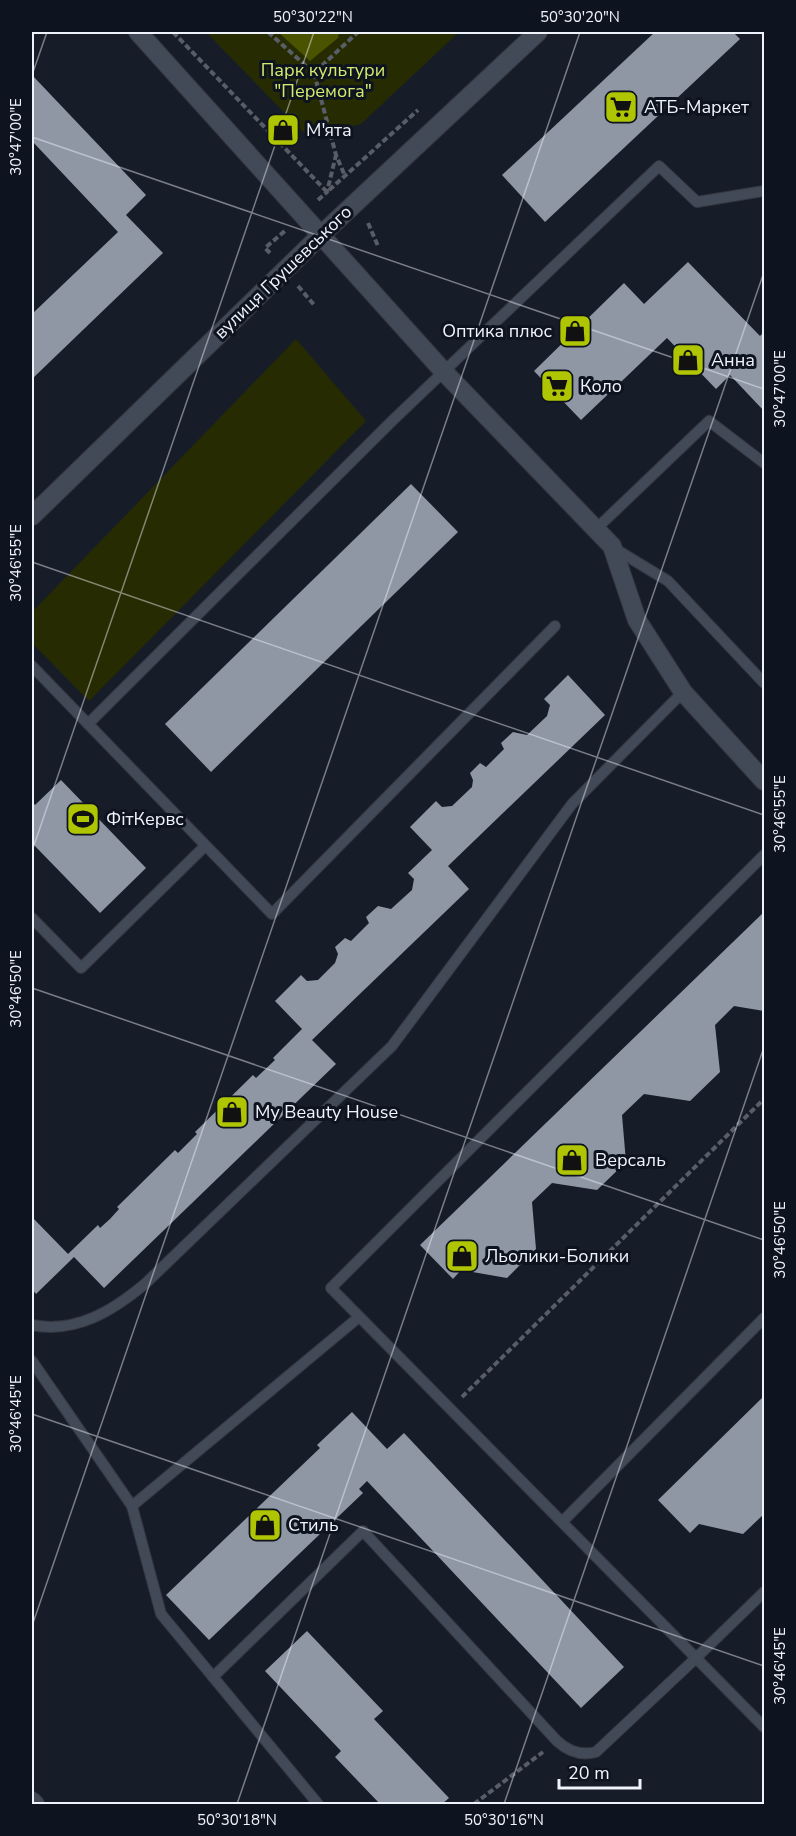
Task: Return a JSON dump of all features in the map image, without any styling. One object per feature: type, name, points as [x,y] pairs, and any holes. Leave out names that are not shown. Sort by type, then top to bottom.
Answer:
[{"type":"street","points":[[138,32],[445,373],[612,546],[637,621],[683,692],[765,781]]},
{"type":"street","name":"вулиця Грушевського","points":[[32,516],[320,236],[538,32]]},
{"type":"street","points":[[32,1801],[35,1804]]},
{"type":"lane","points":[[88,724],[392,421],[445,373],[659,166],[697,202],[765,192]]},
{"type":"lane","points":[[596,529],[709,421],[765,464]]},
{"type":"lane","points":[[612,546],[668,581],[765,683]]},
{"type":"lane","points":[[33,669],[272,914],[555,626]]},
{"type":"lane","points":[[32,1324],[40,1326],[80,1323],[116,1308],[146,1283],[392,1046],[572,804],[683,692]]},
{"type":"lane","points":[[32,918],[81,968],[205,846]]},
{"type":"lane","points":[[765,855],[331,1288],[765,1727]]},
{"type":"lane","points":[[132,1506],[359,1317]]},
{"type":"lane","points":[[563,1521],[765,1318]]},
{"type":"lane","points":[[32,1361],[132,1506],[161,1614],[318,1804]]},
{"type":"lane","points":[[213,1677],[363,1531],[556,1741],[578,1753],[596,1752],[765,1592]]},
{"type":"path","points":[[174,32],[327,192],[420,108]]},
{"type":"path","points":[[268,32],[314,73],[336,155],[378,246]]},
{"type":"path","points":[[314,73],[358,32]]},
{"type":"path","points":[[449,1409],[765,1099]]},
{"type":"path","points":[[474,1804],[556,1741]]},
{"type":"green space","name":"Парк культури \"Перемога\"","points":[[206,32],[459,32],[361,124],[307,136]]},
{"type":"green space","points":[[278,32],[339,32],[338,38],[310,61]]},
{"type":"green space","points":[[296,339],[366,421],[89,701],[32,643],[32,612]]},
{"type":"building","name":"АТБ-Маркет","points":[[655,32],[733,32],[740,39],[545,222],[502,175]]},
{"type":"building","points":[[32,75],[146,195],[126,215],[163,253],[32,379],[32,314],[118,232],[32,141]]},
{"type":"building","points":[[688,262],[760,336],[764,332],[764,411],[730,375],[716,389],[667,338],[581,420],[534,371],[624,283],[644,304]]},
{"type":"building","points":[[411,484],[458,532],[211,772],[165,724]]},
{"type":"building","points":[[568,675],[605,715],[448,866],[469,889],[312,1040],[336,1064],[104,1288],[74,1257],[36,1294],[32,1289],[32,1217],[68,1254],[98,1225],[100,1228],[110,1219],[119,1209],[117,1207],[175,1150],[178,1153],[197,1134],[195,1132],[253,1075],[256,1078],[275,1060],[273,1058],[302,1029],[275,1001],[301,975],[307,981],[318,980],[335,963],[338,954],[335,947],[345,938],[351,941],[369,923],[366,917],[378,906],[391,909],[412,890],[414,879],[408,873],[432,850],[410,827],[436,801],[442,807],[452,806],[472,787],[473,780],[470,773],[480,763],[486,767],[504,749],[501,743],[513,732],[527,735],[547,716],[550,705],[544,699]]},
{"type":"building","points":[[61,780],[146,868],[100,913],[32,843],[32,801],[35,805]]},
{"type":"building","points":[[764,912],[764,1011],[734,1006],[715,1025],[720,1072],[690,1101],[644,1094],[622,1115],[626,1162],[597,1190],[552,1183],[532,1202],[536,1249],[507,1278],[461,1270],[453,1279],[420,1245]]},
{"type":"building","points":[[764,1396],[764,1514],[743,1534],[699,1524],[690,1533],[658,1500]]},
{"type":"building","points":[[352,1412],[387,1449],[404,1433],[624,1667],[581,1708],[367,1481],[359,1489],[363,1493],[209,1640],[166,1595],[320,1448],[317,1445]]},
{"type":"building","points":[[307,1631],[383,1711],[374,1719],[449,1798],[442,1804],[380,1804],[335,1757],[341,1751],[265,1671]]},
{"type":"place","name":"АТБ-Маркет","points":[[621,107]]},
{"type":"place","name":"М'ята","points":[[283,130]]},
{"type":"place","name":"Оптика плюс","points":[[575,331]]},
{"type":"place","name":"Анна","points":[[688,360]]},
{"type":"place","name":"Коло","points":[[557,386]]},
{"type":"place","name":"ФітКервс","points":[[83,819]]},
{"type":"place","name":"My Beauty House","points":[[232,1112]]},
{"type":"place","name":"Версаль","points":[[572,1160]]},
{"type":"place","name":"Льолики-Болики","points":[[462,1256]]},
{"type":"place","name":"Стиль","points":[[265,1525]]}]
